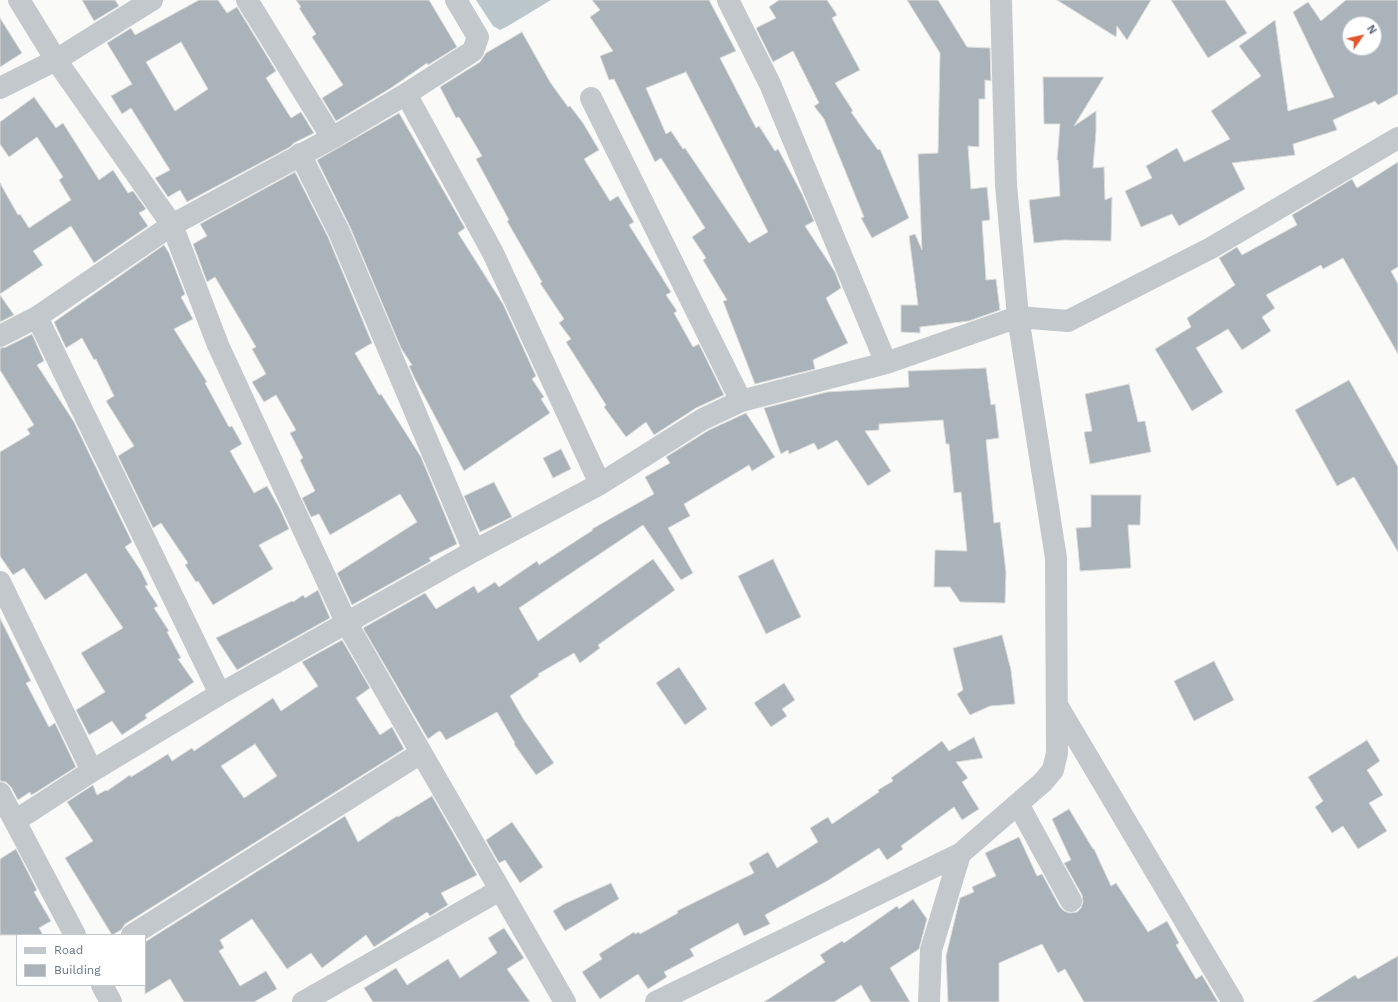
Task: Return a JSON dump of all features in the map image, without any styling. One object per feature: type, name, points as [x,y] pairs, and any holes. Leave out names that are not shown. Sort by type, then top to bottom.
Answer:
[{"type":"street","points":[[19,0],[56,60],[172,225],[218,345],[347,624],[565,1002]]},
{"type":"street","points":[[0,88],[56,60],[152,0]]},
{"type":"street","points":[[247,0],[332,138]]},
{"type":"street","points":[[0,336],[37,317],[172,225],[300,154],[332,138],[406,94],[473,51],[478,37],[456,0]]},
{"type":"street","points":[[728,0],[770,84],[886,363]]},
{"type":"street","points":[[656,1002],[960,854],[1043,782],[1053,770],[1057,753],[1056,558],[1018,317],[1006,185],[999,1]]},
{"type":"street","points":[[406,94],[493,253],[600,484]]},
{"type":"street","points":[[591,98],[741,401]]},
{"type":"street","points":[[15,821],[92,771],[220,694],[347,624],[474,551],[600,484],[703,419],[741,401],[886,363],[1018,317],[1068,321],[1211,248],[1398,138]]},
{"type":"street","points":[[300,154],[339,232],[474,551]]},
{"type":"street","points":[[37,317],[220,694]]},
{"type":"street","points":[[0,582],[92,771]]},
{"type":"street","points":[[1057,704],[1233,1002]]},
{"type":"street","points":[[134,934],[421,753]]},
{"type":"street","points":[[0,793],[74,934]]},
{"type":"street","points":[[1018,804],[1072,901]]},
{"type":"street","points":[[929,1002],[931,950],[960,854]]},
{"type":"street","points":[[303,1002],[500,890]]},
{"type":"street","points":[[103,986],[111,1002]]},
{"type":"shaded area","points":[[476,0],[551,0],[500,30],[493,26]]},
{"type":"building","points":[[82,0],[115,0],[119,6],[94,21]]},
{"type":"building","points":[[199,0],[218,0],[227,13],[237,7],[276,71],[266,78],[291,118],[301,112],[314,133],[187,202],[180,190],[168,197],[155,178],[170,170],[131,108],[122,114],[111,96],[132,84],[107,43],[131,28],[135,35]],"holes":[[[181,42],[208,89],[175,111],[146,62]]]},
{"type":"building","points":[[296,0],[429,0],[457,47],[428,65],[427,63],[391,88],[336,121],[322,98],[343,85],[312,37],[316,34],[299,8],[301,7]]},
{"type":"building","points":[[592,0],[709,0],[736,51],[720,58],[756,128],[759,126],[775,151],[778,149],[802,194],[814,221],[805,226],[835,272],[841,288],[826,298],[848,343],[813,360],[815,369],[755,384],[723,301],[727,300],[703,260],[706,258],[692,237],[705,228],[661,158],[655,162],[614,79],[609,80],[600,56],[613,51],[590,17],[600,10]],"holes":[[[686,72],[768,232],[749,243],[685,148],[683,149],[671,131],[666,134],[646,88]]]},
{"type":"building","points":[[779,0],[827,0],[837,15],[832,18],[860,70],[835,83],[853,111],[851,112],[878,150],[880,149],[909,218],[872,238],[861,218],[864,217],[824,119],[814,106],[819,103],[793,51],[773,62],[756,28],[776,18],[769,7]]},
{"type":"building","points":[[907,0],[938,0],[967,47],[990,48],[991,81],[985,80],[985,99],[979,99],[979,147],[968,146],[971,189],[987,187],[990,220],[982,221],[986,280],[996,279],[1000,310],[969,321],[920,327],[920,333],[901,332],[901,305],[918,305],[909,236],[915,234],[922,250],[918,154],[938,153],[940,53]]},
{"type":"building","points":[[1057,0],[1151,0],[1127,40],[1117,26],[1116,37]]},
{"type":"building","points":[[1171,0],[1225,0],[1247,33],[1208,58]]},
{"type":"building","points":[[1346,0],[1398,0],[1398,94],[1378,105],[1375,101],[1333,120],[1337,130],[1293,144],[1295,155],[1232,163],[1245,189],[1179,226],[1172,214],[1141,227],[1125,191],[1152,178],[1146,166],[1177,148],[1184,162],[1230,139],[1211,111],[1261,76],[1239,46],[1275,20],[1288,111],[1334,97],[1293,12],[1308,2],[1321,21]]},
{"type":"building","points":[[0,18],[22,53],[0,67]]},
{"type":"building","points":[[522,32],[550,82],[568,107],[570,106],[583,123],[599,150],[584,159],[610,201],[618,196],[634,222],[629,225],[671,292],[666,295],[677,311],[674,313],[693,347],[699,344],[724,395],[696,408],[654,435],[646,422],[626,437],[604,407],[606,405],[566,342],[571,339],[559,323],[564,319],[540,283],[542,282],[507,221],[509,220],[476,159],[482,156],[459,117],[456,118],[440,87],[480,62],[486,53]]},
{"type":"building","points":[[1043,77],[1104,77],[1074,126],[1096,111],[1093,168],[1104,167],[1105,200],[1112,197],[1111,241],[1064,240],[1034,243],[1029,200],[1060,196],[1057,160],[1060,124],[1044,124]]},
{"type":"building","points":[[34,97],[56,128],[63,123],[99,180],[113,170],[128,193],[133,191],[146,209],[139,213],[148,226],[94,263],[71,226],[33,251],[43,265],[0,294],[0,183],[18,215],[20,214],[29,228],[71,200],[59,180],[63,177],[37,137],[9,157],[0,144],[0,122]]},
{"type":"building","points":[[399,113],[465,228],[458,233],[503,304],[536,376],[532,379],[544,397],[541,399],[550,413],[464,471],[415,379],[409,366],[412,365],[401,348],[350,227],[317,160]]},
{"type":"building","points":[[1398,162],[1398,267],[1391,271],[1398,284],[1398,354],[1343,258],[1323,269],[1321,265],[1266,295],[1275,308],[1262,317],[1271,331],[1242,350],[1228,329],[1196,348],[1223,392],[1192,411],[1155,349],[1191,327],[1187,318],[1235,285],[1219,258],[1237,247],[1242,255],[1297,225],[1292,215],[1352,179],[1357,188]]},
{"type":"building","points":[[295,172],[328,237],[372,343],[355,353],[379,395],[381,394],[421,457],[457,544],[429,558],[431,561],[352,605],[337,573],[417,522],[400,494],[330,535],[319,514],[311,517],[302,498],[315,491],[300,460],[303,458],[290,433],[296,430],[276,395],[264,402],[252,382],[266,374],[252,349],[256,347],[215,277],[207,282],[193,244],[207,236],[200,224]]},
{"type":"building","points":[[164,245],[169,253],[185,294],[181,297],[193,319],[174,329],[207,382],[205,383],[229,427],[232,426],[242,444],[230,451],[254,493],[267,486],[289,529],[259,545],[273,569],[213,605],[198,581],[196,582],[185,565],[188,563],[161,523],[153,528],[118,456],[134,446],[106,401],[114,396],[96,359],[94,360],[82,338],[66,348],[54,322]]},
{"type":"building","points":[[0,295],[14,315],[0,322]]},
{"type":"building","points":[[32,334],[44,361],[37,365],[74,422],[132,542],[125,547],[141,571],[148,585],[145,586],[158,606],[154,608],[169,631],[167,632],[181,658],[178,659],[194,682],[145,715],[147,718],[122,735],[112,721],[89,735],[76,710],[105,692],[81,653],[123,628],[86,573],[45,600],[24,568],[13,575],[0,556],[0,452],[30,434],[27,429],[34,425],[0,370],[0,348],[6,347]]},
{"type":"building","points":[[986,368],[991,405],[995,404],[999,438],[986,440],[994,523],[1000,522],[1006,572],[1005,603],[960,602],[950,587],[934,587],[935,550],[967,551],[961,492],[954,493],[949,444],[946,444],[943,420],[879,424],[879,430],[865,431],[891,471],[868,486],[837,440],[818,450],[814,443],[789,454],[788,450],[781,454],[764,408],[827,392],[909,387],[908,371]]},
{"type":"building","points":[[1349,380],[1398,467],[1398,552],[1354,477],[1337,486],[1295,410]]},
{"type":"building","points":[[1129,384],[1138,422],[1145,421],[1151,452],[1090,464],[1084,432],[1092,431],[1085,394]]},
{"type":"building","points":[[746,413],[775,457],[752,471],[749,465],[684,504],[690,516],[668,528],[693,573],[681,580],[643,525],[519,608],[538,641],[653,559],[675,590],[598,645],[600,648],[580,663],[574,653],[538,674],[539,676],[510,696],[524,720],[554,763],[536,775],[514,744],[515,743],[497,712],[446,740],[439,731],[428,739],[363,628],[425,593],[436,609],[474,586],[478,593],[495,582],[499,587],[537,561],[539,565],[593,530],[592,529],[654,494],[645,477],[670,463],[666,457],[709,430]]},
{"type":"building","points":[[561,449],[571,469],[553,478],[543,458]]},
{"type":"building","points":[[494,482],[512,517],[480,532],[464,496]]},
{"type":"building","points":[[1091,495],[1141,495],[1140,525],[1128,525],[1131,568],[1080,571],[1076,528],[1091,527]]},
{"type":"building","points":[[773,559],[801,617],[766,634],[738,576]]},
{"type":"building","points":[[318,590],[330,618],[237,670],[216,638],[292,601],[293,602],[303,595],[305,598]]},
{"type":"building","points":[[0,618],[31,681],[26,683],[49,727],[55,723],[76,767],[35,793],[31,795],[30,792],[18,800],[11,787],[6,782],[0,781]]},
{"type":"building","points":[[1002,635],[1011,670],[1015,704],[990,706],[970,715],[957,694],[963,690],[953,648]]},
{"type":"building","points":[[342,640],[370,688],[356,698],[380,735],[392,727],[404,749],[125,924],[121,930],[111,934],[65,858],[93,841],[67,802],[93,785],[97,795],[106,790],[107,791],[130,775],[131,777],[168,754],[172,761],[192,748],[194,751],[273,698],[281,711],[318,686],[302,662]],"holes":[[[255,744],[277,776],[244,798],[221,766]]]},
{"type":"building","points":[[1214,661],[1234,700],[1194,721],[1174,681]]},
{"type":"building","points":[[679,667],[707,709],[685,725],[656,683]]},
{"type":"building","points":[[784,683],[795,700],[782,709],[787,716],[771,727],[754,703]]},
{"type":"building","points":[[974,737],[983,758],[956,762],[968,778],[962,782],[979,809],[962,820],[954,807],[901,846],[903,849],[887,860],[879,848],[827,881],[765,915],[770,924],[744,936],[738,923],[690,949],[694,956],[664,972],[667,977],[648,989],[638,974],[600,999],[582,972],[602,959],[599,954],[634,932],[635,934],[639,932],[640,934],[678,913],[677,911],[754,873],[749,863],[768,852],[777,868],[818,842],[810,828],[828,817],[832,824],[879,792],[878,790],[893,781],[891,778],[942,741],[949,751]]},
{"type":"building","points":[[1367,740],[1380,761],[1367,770],[1383,795],[1369,803],[1387,831],[1358,849],[1343,826],[1332,833],[1315,807],[1323,801],[1308,777]]},
{"type":"building","points":[[432,796],[477,875],[441,893],[448,905],[430,916],[427,912],[374,947],[366,935],[322,968],[311,953],[287,969],[252,919],[220,940],[224,948],[219,951],[240,986],[266,971],[277,989],[254,1002],[184,1002],[170,979],[145,994],[146,941],[345,816],[358,842],[397,816],[398,817]]},
{"type":"building","points":[[1069,809],[1094,849],[1111,886],[1116,883],[1148,932],[1167,921],[1179,943],[1176,945],[1196,979],[1202,975],[1218,1002],[1084,1002],[1065,969],[1058,973],[1042,944],[999,963],[999,1002],[948,1002],[946,956],[960,898],[974,892],[972,887],[996,876],[985,853],[1019,837],[1037,876],[1042,874],[1060,907],[1064,911],[1070,913],[1077,912],[1081,908],[1083,902],[1082,895],[1064,863],[1071,860],[1052,819]]},
{"type":"building","points":[[512,822],[543,867],[520,883],[505,860],[499,863],[486,840]]},
{"type":"building","points":[[16,849],[37,890],[34,892],[51,921],[39,928],[42,934],[0,935],[0,859]]},
{"type":"building","points":[[611,883],[619,899],[565,931],[553,911],[564,904]]},
{"type":"building","points":[[913,899],[927,919],[919,949],[890,968],[910,1002],[871,1002],[861,985],[834,1002],[764,1002],[825,962],[820,955],[842,941],[844,943],[897,906],[899,909]]},
{"type":"building","points":[[504,928],[524,958],[507,969],[530,1002],[373,1002],[364,988],[396,968],[407,985],[448,959],[460,978],[497,953],[488,938]]},
{"type":"building","points":[[1398,956],[1398,1002],[1312,1002],[1355,975],[1358,979]]}]
